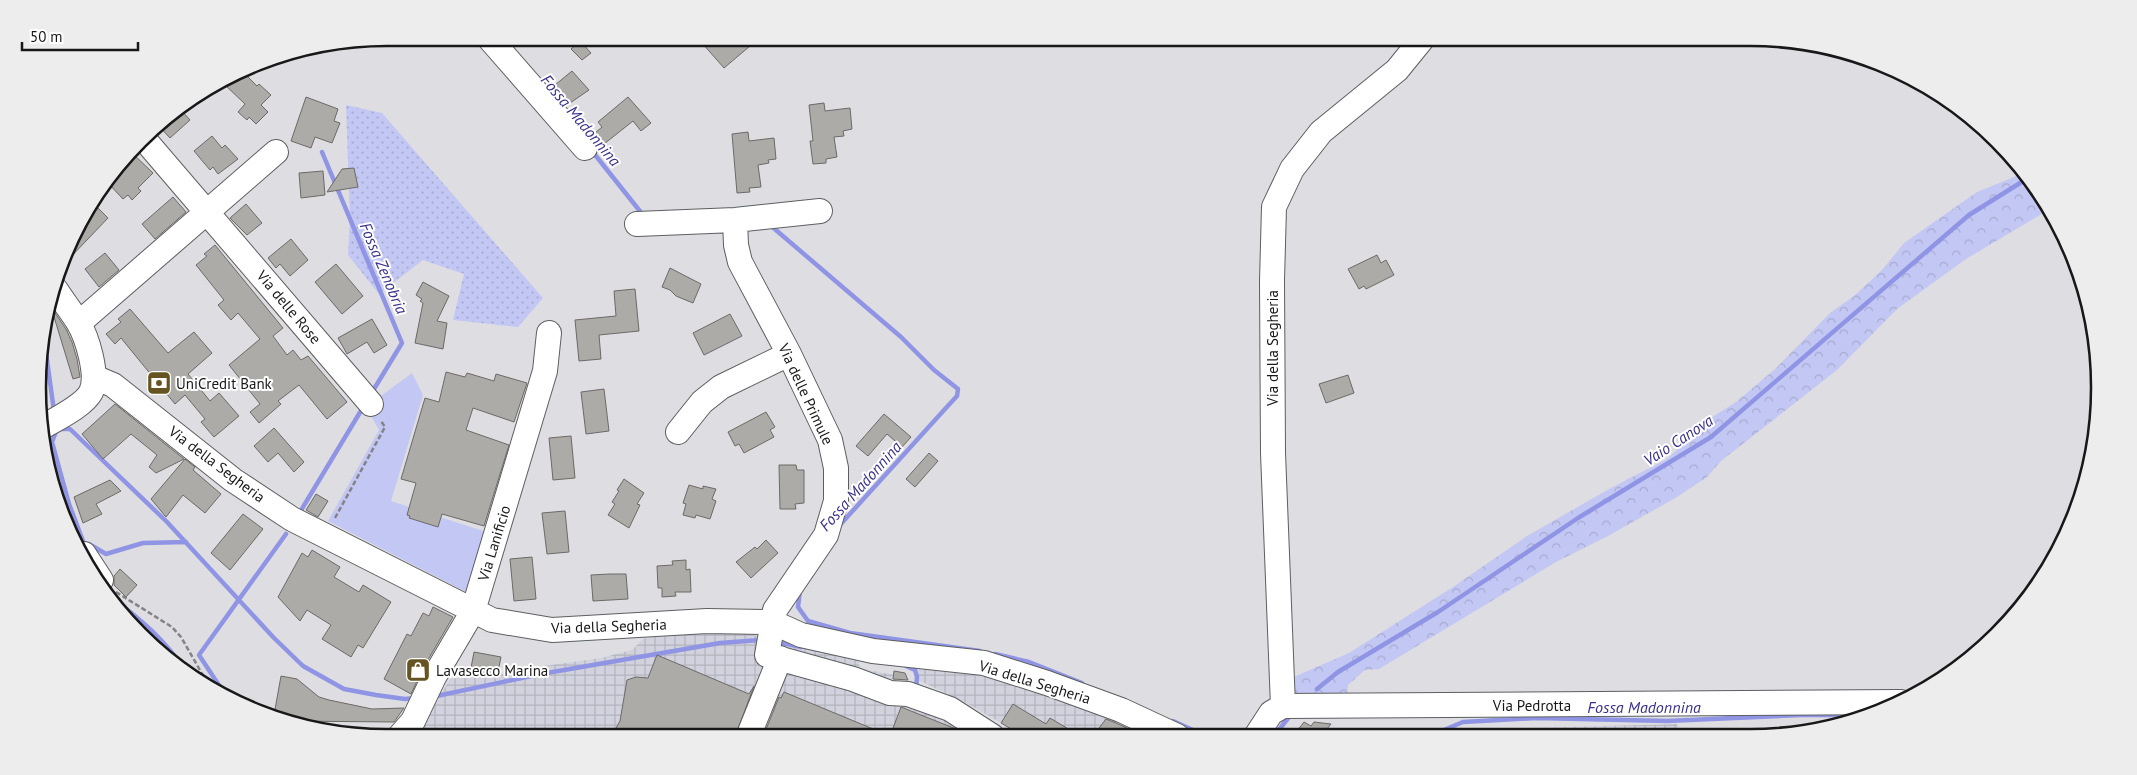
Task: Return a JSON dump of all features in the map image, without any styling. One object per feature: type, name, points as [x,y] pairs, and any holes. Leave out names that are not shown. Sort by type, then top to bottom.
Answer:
[{"type":"street","points":[[496,46],[585,148]]},
{"type":"street","name":"Via della Segheria","points":[[1283,706],[1273,453],[1272,281],[1274,207],[1292,168],[1321,132],[1397,70],[1416,46]]},
{"type":"street","name":"Via delle Rose","points":[[148,144],[371,404]]},
{"type":"street","points":[[79,323],[276,152]]},
{"type":"street","points":[[637,224],[735,220],[820,211]]},
{"type":"street","name":"Via delle Primule","points":[[735,220],[736,245],[740,262],[830,440],[836,468],[836,501],[826,535],[775,610],[767,655],[780,658]]},
{"type":"street","points":[[48,424],[77,406],[91,392],[94,377],[90,351],[79,323],[59,295]]},
{"type":"street","name":"Via Lanificio","points":[[406,729],[473,611],[545,371],[548,333]]},
{"type":"street","points":[[678,432],[702,402],[721,387],[788,354]]},
{"type":"street","name":"Via della Segheria","points":[[94,377],[113,385],[233,480],[292,519],[492,620],[552,630],[666,625],[707,621],[772,622],[801,635],[873,651],[984,663],[1047,683],[1121,710],[1162,729]]},
{"type":"street","points":[[751,729],[780,658],[853,678],[890,693],[908,694],[950,709],[981,729]]},
{"type":"street","name":"Via Pedrotta","points":[[1283,706],[1882,702]]},
{"type":"street","points":[[1261,729],[1271,713],[1283,706]]},
{"type":"path","points":[[326,535],[385,427],[371,404]]},
{"type":"path","points":[[112,589],[158,616],[172,627],[181,637],[202,673]]},
{"type":"shaded area","points":[[706,630],[734,632],[815,645],[859,660],[859,665],[862,669],[895,675],[897,681],[895,690],[977,729],[420,729],[450,679],[601,658],[632,650],[643,639],[656,635],[691,635]]},
{"type":"shaded area","points":[[916,661],[1036,686],[1143,729],[1012,729],[968,704],[918,680],[914,673]]},
{"type":"shaded area","points":[[1677,724],[1678,729],[1497,729]]},
{"type":"green space","points":[[346,105],[382,113],[543,298],[518,327],[453,320],[464,274],[423,260],[379,294],[348,255],[350,218]]},
{"type":"green space","points":[[2017,176],[2043,213],[1966,259],[1897,309],[1837,370],[1721,461],[1707,477],[1677,497],[1608,536],[1556,562],[1379,669],[1365,670],[1348,685],[1346,707],[1287,707],[1289,679],[1349,653],[1453,587],[1527,536],[1609,489],[1665,460],[1685,443],[1698,426],[1736,402],[1774,370],[1830,313],[1854,296],[1882,270],[1904,243],[1977,192]]},
{"type":"green space","points":[[412,373],[423,395],[391,501],[489,533],[470,594],[328,521],[379,430],[366,407]]},
{"type":"building","points":[[574,46],[585,46],[591,53],[582,60],[571,49]]},
{"type":"building","points":[[705,46],[750,46],[724,68]]},
{"type":"building","points":[[572,71],[589,90],[570,103],[555,85]]},
{"type":"building","points":[[247,76],[257,86],[259,84],[271,95],[261,105],[268,112],[256,124],[249,117],[247,120],[238,112],[245,104],[227,87]]},
{"type":"building","points":[[306,97],[338,109],[334,121],[340,123],[332,143],[315,137],[311,148],[291,141]]},
{"type":"building","points":[[628,97],[651,123],[641,131],[633,121],[604,144],[595,133],[602,127],[598,122]]},
{"type":"building","points":[[824,103],[825,111],[850,108],[852,129],[843,131],[844,136],[834,137],[837,157],[826,159],[826,163],[813,164],[810,141],[813,141],[809,105]]},
{"type":"building","points":[[184,114],[190,120],[170,138],[163,130]]},
{"type":"building","points":[[748,132],[749,141],[774,138],[776,159],[768,160],[769,163],[758,165],[761,187],[749,188],[750,192],[737,193],[732,134]]},
{"type":"building","points":[[212,136],[222,148],[225,145],[238,159],[218,174],[213,167],[210,170],[194,151]]},
{"type":"building","points":[[136,157],[153,173],[138,188],[141,191],[132,200],[128,195],[123,199],[112,187]]},
{"type":"building","points":[[354,168],[358,187],[327,192],[342,169]]},
{"type":"building","points":[[323,171],[325,195],[301,198],[299,173]]},
{"type":"building","points":[[173,197],[186,212],[155,239],[142,224]]},
{"type":"building","points":[[246,204],[262,223],[247,235],[230,218]]},
{"type":"building","points":[[98,208],[108,218],[73,254]]},
{"type":"building","points":[[291,239],[308,260],[290,276],[280,264],[276,268],[268,258]]},
{"type":"building","points":[[215,245],[283,328],[273,336],[287,355],[293,350],[301,360],[308,356],[347,402],[327,419],[299,385],[278,401],[281,404],[259,423],[250,412],[260,404],[229,365],[260,339],[238,313],[231,320],[218,305],[224,300],[196,265],[207,256],[204,254]]},
{"type":"building","points":[[105,253],[119,270],[99,287],[85,269]]},
{"type":"building","points":[[1377,255],[1381,263],[1386,260],[1394,275],[1366,289],[1364,286],[1359,289],[1348,269]]},
{"type":"building","points":[[336,264],[363,296],[342,314],[315,282]]},
{"type":"building","points":[[670,268],[701,284],[693,303],[676,296],[670,290],[662,287]]},
{"type":"building","points":[[423,282],[449,296],[437,321],[447,323],[443,349],[415,343],[423,303],[420,301],[422,299],[416,295]]},
{"type":"building","points":[[635,289],[639,331],[599,335],[601,359],[579,361],[575,320],[616,316],[614,291]]},
{"type":"building","points":[[130,309],[168,353],[194,332],[212,353],[188,374],[210,401],[219,393],[239,416],[214,437],[201,422],[205,419],[185,395],[175,404],[121,338],[115,344],[106,334],[121,322],[118,319]]},
{"type":"building","points":[[55,313],[66,329],[77,359],[80,377],[73,379],[54,317]]},
{"type":"building","points":[[730,314],[742,336],[704,355],[693,333]]},
{"type":"building","points":[[372,319],[387,345],[374,353],[367,342],[347,354],[338,338]]},
{"type":"building","points":[[446,372],[465,377],[467,373],[494,381],[496,374],[527,383],[514,422],[473,408],[466,430],[509,445],[484,526],[442,514],[438,527],[409,518],[410,516],[407,515],[416,483],[401,479],[425,398],[439,402]]},
{"type":"building","points":[[1348,375],[1354,393],[1326,403],[1319,384]]},
{"type":"building","points":[[604,389],[609,431],[586,434],[581,392]]},
{"type":"building","points":[[115,404],[184,459],[156,473],[149,467],[157,455],[131,434],[103,459],[82,434]]},
{"type":"building","points":[[766,412],[775,427],[770,430],[774,437],[744,453],[739,444],[735,446],[728,432]]},
{"type":"building","points":[[884,414],[911,437],[902,447],[887,434],[868,456],[856,446]]},
{"type":"building","points":[[274,428],[304,462],[294,472],[278,453],[268,462],[254,446]]},
{"type":"building","points":[[571,436],[575,478],[553,480],[549,438]]},
{"type":"building","points":[[929,453],[938,461],[915,487],[906,479]]},
{"type":"building","points":[[185,459],[195,467],[193,470],[221,494],[205,513],[183,495],[166,517],[151,499]]},
{"type":"building","points":[[779,465],[796,465],[797,470],[804,470],[804,503],[795,504],[796,509],[780,509]]},
{"type":"building","points":[[624,479],[644,493],[637,504],[640,505],[629,528],[608,515],[615,504],[612,502],[619,491],[617,490]]},
{"type":"building","points":[[110,480],[121,491],[96,504],[102,514],[83,523],[74,497]]},
{"type":"building","points":[[689,485],[703,489],[703,486],[716,489],[712,499],[716,501],[710,519],[696,515],[695,518],[683,515],[686,504],[683,503]]},
{"type":"building","points":[[316,494],[328,501],[318,517],[306,510]]},
{"type":"building","points":[[565,511],[569,552],[547,554],[542,513]]},
{"type":"building","points":[[243,514],[263,529],[230,570],[211,553]]},
{"type":"building","points":[[766,540],[778,553],[751,578],[736,562],[755,547],[757,549]]},
{"type":"building","points":[[312,550],[340,567],[334,577],[359,592],[363,585],[391,602],[363,648],[358,645],[351,657],[322,639],[331,625],[307,610],[300,621],[278,597],[302,553],[308,557]]},
{"type":"building","points":[[532,557],[536,599],[514,601],[510,559]]},
{"type":"building","points":[[686,560],[686,570],[690,569],[691,592],[675,592],[676,596],[662,597],[662,588],[658,588],[657,566],[673,565],[672,561]]},
{"type":"building","points":[[120,569],[137,585],[126,597],[114,585],[114,576]]},
{"type":"building","points":[[626,574],[628,599],[593,601],[591,575]]},
{"type":"building","points":[[433,607],[453,617],[422,670],[411,694],[384,679],[407,634],[411,636],[423,613],[429,616]]},
{"type":"building","points":[[474,652],[501,657],[497,677],[470,673]]},
{"type":"building","points":[[657,655],[749,694],[754,686],[738,729],[616,728],[620,721],[627,680],[636,677],[648,678]]},
{"type":"building","points":[[894,671],[905,673],[908,680],[893,679]]},
{"type":"building","points":[[281,676],[297,679],[319,697],[329,700],[372,709],[404,708],[394,722],[318,721],[275,710]]},
{"type":"building","points":[[784,692],[873,729],[766,729],[779,697],[781,698]]},
{"type":"building","points":[[1013,704],[1046,724],[1050,718],[1068,729],[1011,729],[1001,723]]},
{"type":"building","points":[[901,707],[956,729],[893,729]]},
{"type":"building","points":[[1106,719],[1129,729],[1098,729]]},
{"type":"building","points":[[1304,722],[1311,726],[1314,722],[1331,724],[1327,729],[1298,729]]},
{"type":"waterway","name":"Fossa Madonnina","points":[[592,151],[643,215]]},
{"type":"waterway","name":"Fossa Zenobria","points":[[322,152],[402,343],[374,389]]},
{"type":"waterway","name":"Vaio Canova","points":[[1317,689],[1338,672],[1438,612],[1578,518],[1711,437],[1969,215],[2021,182]]},
{"type":"waterway","name":"Fossa Madonnina","points":[[770,225],[901,337],[934,370],[958,389],[957,396],[839,526]]},
{"type":"waterway","points":[[47,362],[54,411]]},
{"type":"waterway","name":"Fossa Zenobria","points":[[300,512],[362,409]]},
{"type":"waterway","points":[[57,429],[52,442],[69,504],[83,542]]},
{"type":"waterway","points":[[58,429],[70,429],[167,522],[274,638],[303,666],[344,689],[405,699],[415,698]]},
{"type":"waterway","name":"Fossa Zenobria","points":[[218,683],[199,655],[286,534]]},
{"type":"waterway","points":[[89,544],[106,554],[143,543],[186,542]]},
{"type":"waterway","name":"Fossa Madonnina","points":[[800,590],[798,607],[808,621],[850,633],[980,651]]},
{"type":"waterway","points":[[131,613],[151,630],[168,649]]},
{"type":"waterway","points":[[432,697],[541,674],[720,643],[760,640]]},
{"type":"waterway","points":[[777,642],[801,647]]},
{"type":"waterway","name":"Fossa Madonnina","points":[[995,654],[1029,662],[1082,683]]},
{"type":"waterway","points":[[906,666],[915,670],[917,677],[916,690]]},
{"type":"waterway","name":"Fossa Madonnina","points":[[1446,729],[1463,722],[1536,718],[1667,721],[1845,715]]},
{"type":"waterway","name":"Vaio Canova","points":[[1280,729],[1289,717]]},
{"type":"waterway","name":"Fossa Madonnina","points":[[1173,721],[1191,729]]},
{"type":"place","name":"UniCredit Bank","points":[[159,383]]},
{"type":"place","name":"Lavasecco Marina","points":[[418,670]]}]
